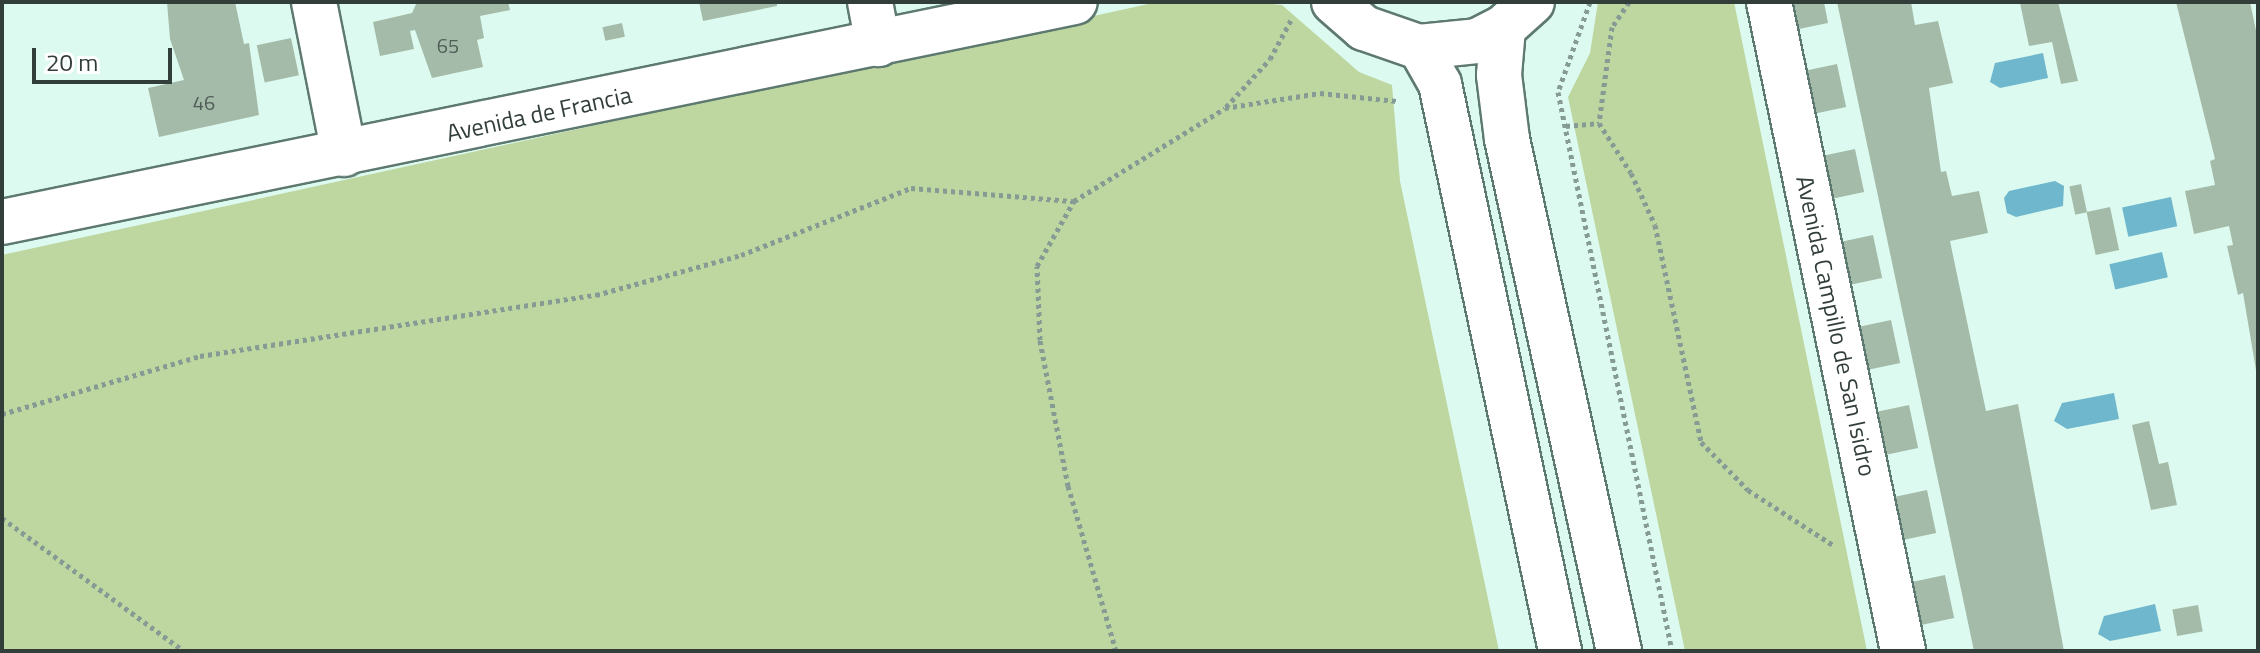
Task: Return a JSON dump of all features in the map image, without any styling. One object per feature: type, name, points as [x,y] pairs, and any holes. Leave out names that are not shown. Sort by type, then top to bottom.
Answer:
[{"type":"street","points":[[314,2],[344,154]]},
{"type":"street","name":"Avenida de Francia","points":[[2,222],[344,154],[874,23],[1075,2]]},
{"type":"street","points":[[1334,2],[1364,28],[1419,47],[1477,41],[1518,15]]},
{"type":"street","name":"Avenida Campillo de San Isidro","points":[[1769,2],[1903,651]]},
{"type":"street","points":[[1518,15],[1499,75],[1507,139],[1619,651]]},
{"type":"street","points":[[1419,47],[1440,84],[1560,651]]},
{"type":"path","points":[[1590,2],[1558,92],[1672,651]]},
{"type":"path","points":[[1629,2],[1612,27],[1599,123],[1631,173],[1655,225],[1701,442],[1748,490],[1834,546],[1837,560]]},
{"type":"path","points":[[1116,651],[1068,486],[1040,340],[1037,266],[1074,201],[1225,108],[1270,59],[1293,15]]},
{"type":"path","points":[[1225,108],[1320,93],[1410,103]]},
{"type":"path","points":[[1566,126],[1599,123]]},
{"type":"path","points":[[2,414],[200,356],[596,295],[741,255],[911,188],[1074,201]]},
{"type":"path","points":[[2,518],[184,651]]},
{"type":"green space","points":[[1252,2],[1282,5],[1359,72],[1392,85],[1400,181],[1499,651],[2,651],[2,255],[1153,3]]},
{"type":"green space","points":[[1598,2],[1734,2],[1867,651],[1685,651],[1568,97],[1590,53]]},
{"type":"water","points":[[2043,53],[2048,78],[2000,88],[1990,82],[1995,63]]},
{"type":"water","points":[[2055,181],[2064,186],[2063,206],[2016,217],[2007,213],[2004,198],[2009,191]]},
{"type":"water","points":[[2171,197],[2177,226],[2128,237],[2122,207]]},
{"type":"water","points":[[2162,252],[2168,277],[2115,289],[2109,264]]},
{"type":"water","points":[[2114,393],[2119,419],[2067,429],[2054,421],[2062,403]]},
{"type":"water","points":[[2155,604],[2161,631],[2110,641],[2098,634],[2104,616]]},
{"type":"building","points":[[167,2],[235,2],[244,44],[249,43],[259,115],[159,137],[148,88],[184,80],[170,39]]},
{"type":"building","points":[[417,2],[508,2],[510,10],[480,16],[484,38],[477,40],[483,67],[432,78],[415,30],[410,31],[414,49],[380,56],[373,22],[412,13]]},
{"type":"building","points":[[699,2],[777,2],[777,6],[703,21]]},
{"type":"building","points":[[1788,2],[1824,2],[1828,23],[1794,30]]},
{"type":"building","points":[[1837,2],[1911,2],[1915,25],[1938,21],[1953,83],[1929,88],[1941,172],[1946,171],[1952,196],[1979,191],[1988,233],[1950,241],[1986,411],[2018,404],[2064,651],[1974,651]]},
{"type":"building","points":[[2058,2],[2078,81],[2061,84],[2052,42],[2029,46],[2020,3]]},
{"type":"building","points":[[2176,2],[2250,2],[2258,40],[2258,382],[2243,293],[2238,295],[2227,246],[2233,245],[2229,226],[2194,234],[2185,191],[2215,185],[2210,161],[2215,159]]},
{"type":"building","points":[[622,23],[625,37],[605,41],[602,27]]},
{"type":"building","points":[[291,38],[299,75],[265,82],[257,45]]},
{"type":"building","points":[[1837,64],[1846,107],[1812,114],[1803,71]]},
{"type":"building","points":[[1855,149],[1864,192],[1830,199],[1821,156]]},
{"type":"building","points":[[2081,184],[2087,212],[2075,215],[2069,186]]},
{"type":"building","points":[[2110,207],[2119,250],[2096,255],[2087,212]]},
{"type":"building","points":[[1873,235],[1882,278],[1848,285],[1839,242]]},
{"type":"building","points":[[1891,320],[1900,363],[1866,370],[1857,327]]},
{"type":"building","points":[[1909,405],[1918,448],[1884,455],[1875,412]]},
{"type":"building","points":[[2149,421],[2159,464],[2168,462],[2177,505],[2151,510],[2132,425]]},
{"type":"building","points":[[1927,490],[1936,533],[1902,540],[1893,497]]},
{"type":"building","points":[[1945,575],[1954,618],[1920,625],[1911,582]]},
{"type":"building","points":[[2198,605],[2203,632],[2177,636],[2172,610]]}]
